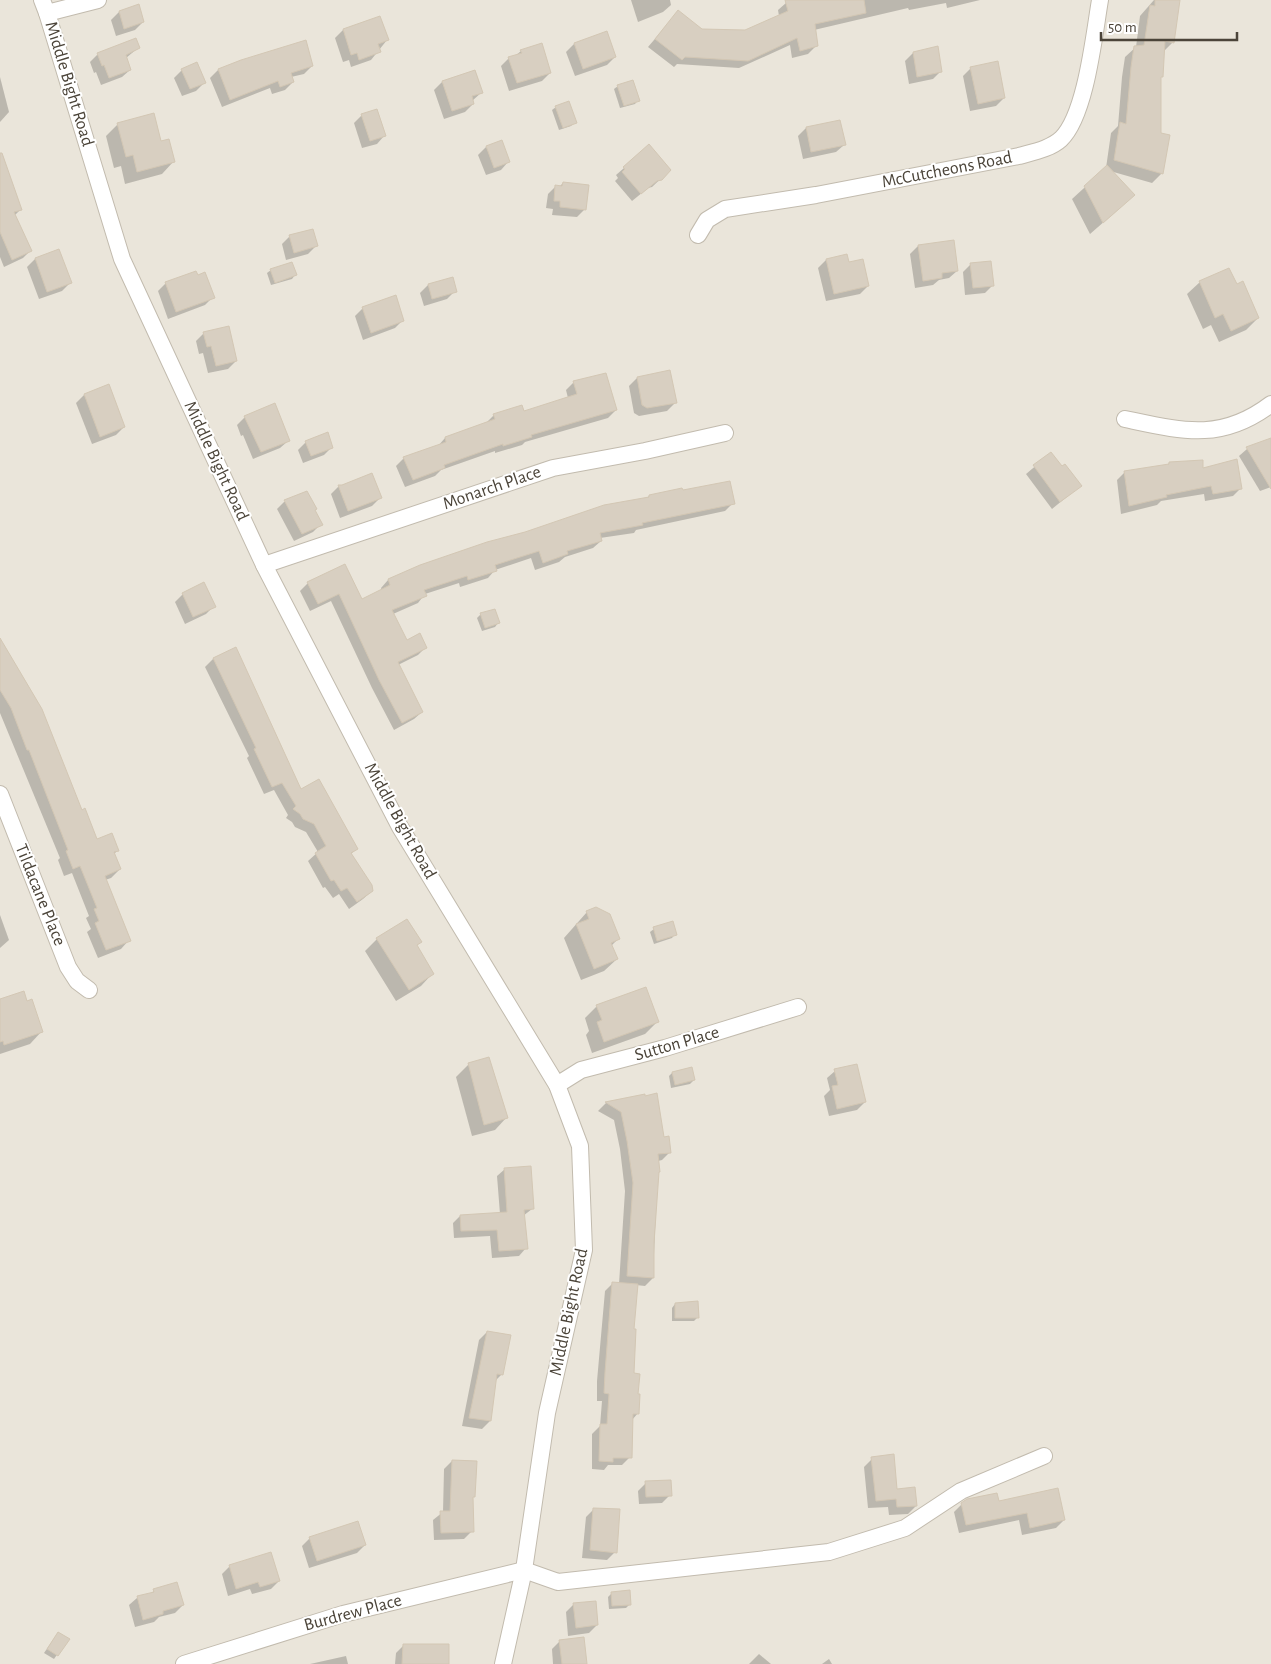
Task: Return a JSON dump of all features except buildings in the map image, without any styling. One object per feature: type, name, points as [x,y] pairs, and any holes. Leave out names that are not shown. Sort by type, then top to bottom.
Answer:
[{"type":"street","points":[[44,6],[98,0]]},
{"type":"street","name":"McCutcheons Road","points":[[698,235],[707,220],[725,209],[816,195],[1019,156],[1042,150],[1061,139],[1073,123],[1082,101],[1100,0]]},
{"type":"street","name":"Middle Bight Road","points":[[44,6],[122,259],[264,565],[400,827],[557,1085],[580,1146],[584,1250],[547,1413],[524,1570],[503,1664]]},
{"type":"street","points":[[1125,419],[1178,430],[1211,431],[1236,424],[1258,414],[1271,404]]},
{"type":"street","name":"Monarch Place","points":[[264,565],[553,468],[644,452],[725,433]]},
{"type":"street","name":"Tildacane Place","points":[[0,794],[68,967],[77,981],[89,990]]},
{"type":"street","name":"Sutton Place","points":[[557,1085],[581,1070],[665,1048],[798,1007]]},
{"type":"street","points":[[524,1570],[558,1582],[829,1552],[905,1528],[961,1491],[1044,1456]]},
{"type":"street","name":"Burdrew Place","points":[[184,1664],[343,1614],[524,1570]]},
{"type":"shaded area","points":[[0,0],[1271,0],[1271,1664],[0,1664]]}]
